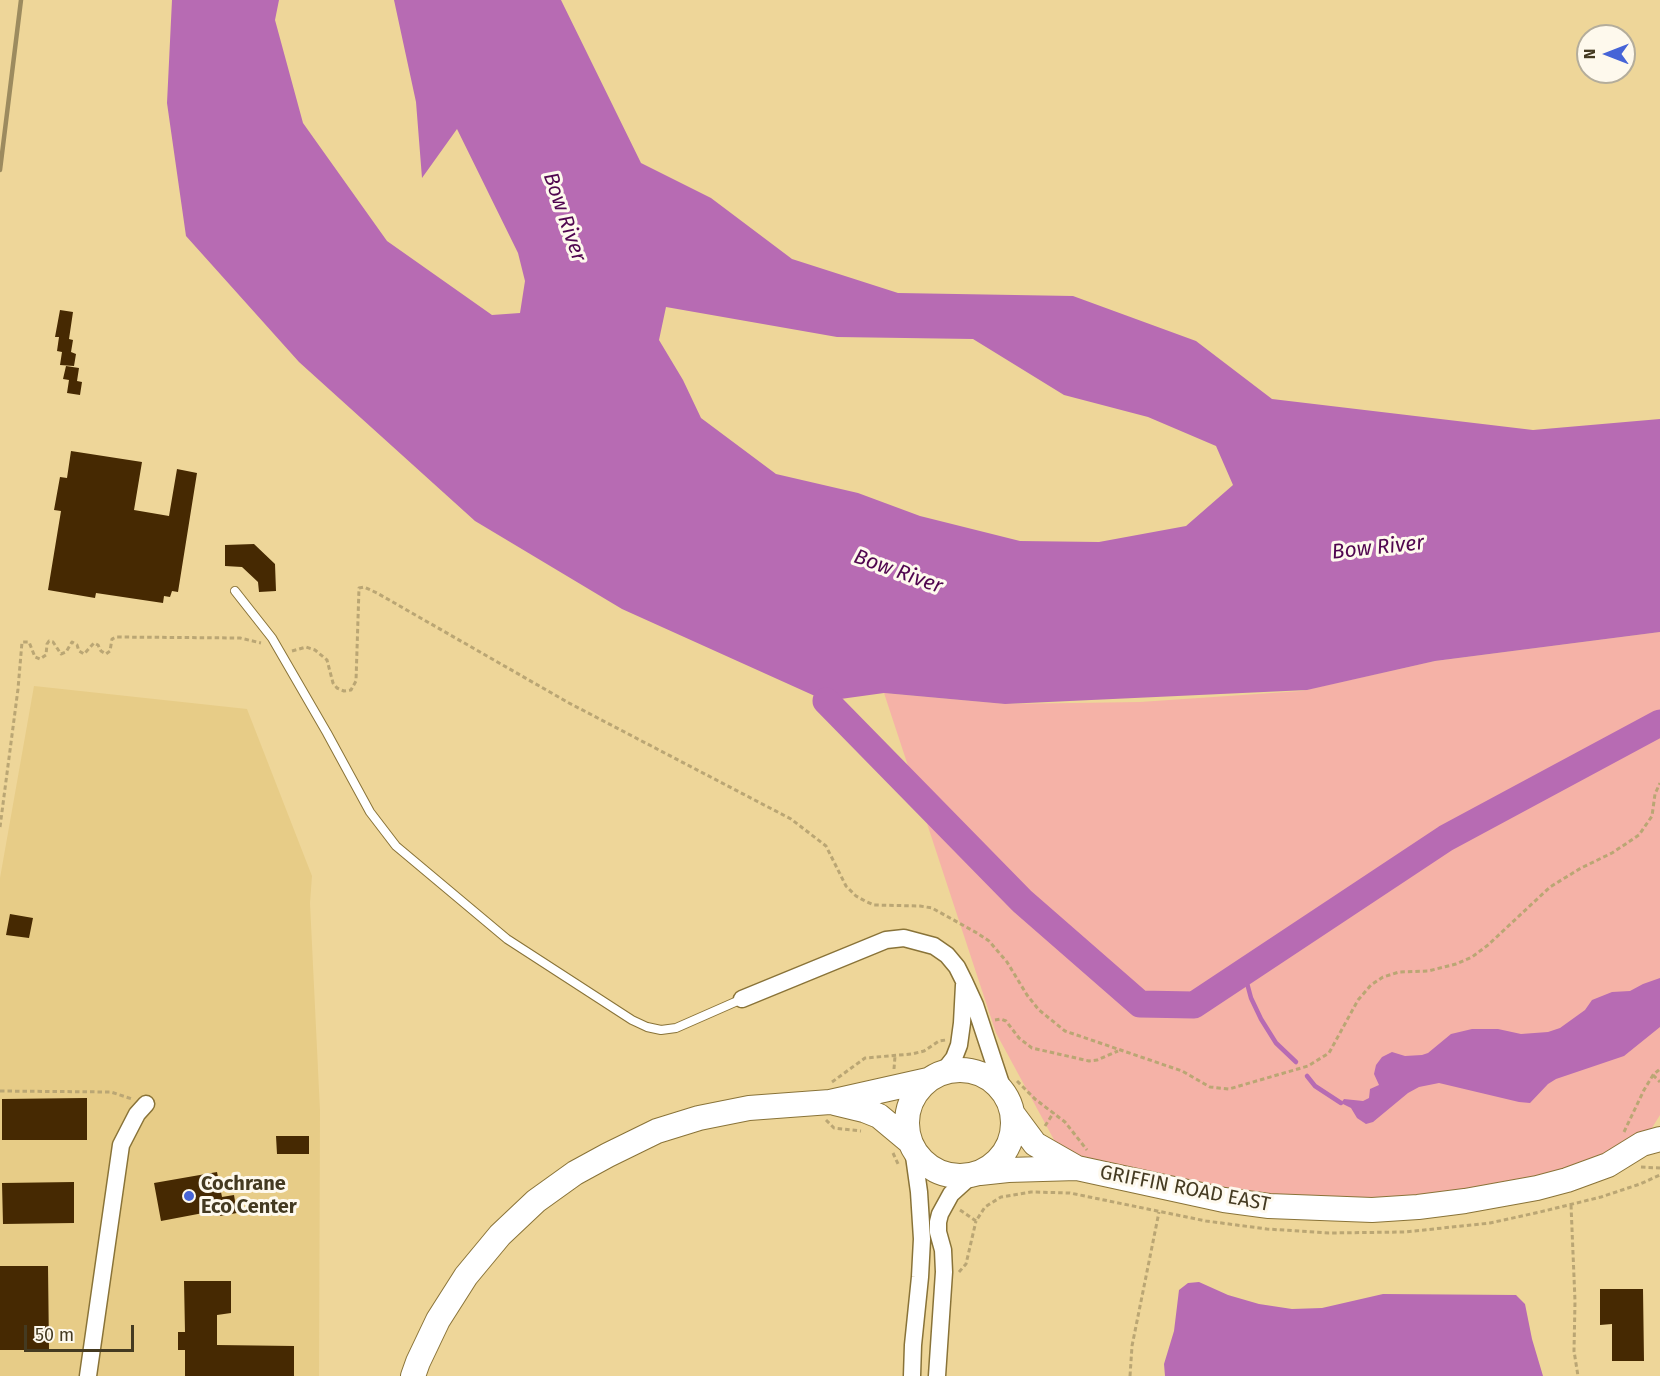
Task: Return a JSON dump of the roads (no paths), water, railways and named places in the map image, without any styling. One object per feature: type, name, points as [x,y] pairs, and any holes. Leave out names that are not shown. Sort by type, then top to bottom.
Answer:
[{"type":"main road","points":[[413,1376],[438,1320],[466,1276],[500,1235],[536,1201],[575,1173],[632,1143],[674,1125],[748,1108],[830,1102],[960,1070],[977,1072],[1011,1095],[1013,1131],[1007,1149],[996,1163],[976,1174],[955,1177],[938,1172],[924,1163],[905,1147],[879,1116],[830,1102]]},
{"type":"main road","points":[[905,1147],[909,1108],[916,1092],[936,1076]]},
{"type":"main road","name":"GRIFFIN ROAD EAST","points":[[1011,1095],[1035,1144],[1077,1168]]},
{"type":"main road","name":"GRIFFIN ROAD EAST","points":[[976,1174],[1008,1170],[1077,1168],[1224,1200],[1269,1206],[1372,1210],[1419,1207],[1538,1188],[1567,1180],[1608,1165],[1660,1123]]},
{"type":"street","points":[[742,999],[875,943],[895,939],[918,941],[934,946],[957,967],[975,1005],[1011,1095]]},
{"type":"street","points":[[936,1076],[954,1058],[958,1045],[962,1023],[964,981]]},
{"type":"street","points":[[88,1376],[122,1145],[133,1121],[146,1104]]},
{"type":"street","points":[[905,1147],[919,1192],[922,1239],[912,1376]]},
{"type":"street","points":[[937,1376],[944,1272],[938,1222],[951,1194],[976,1174]]},
{"type":"lane","points":[[234,591],[272,638],[370,812],[396,846],[507,939],[632,1020],[647,1027],[661,1030],[676,1029],[742,999]]},
{"type":"water","name":"Bow River","points":[[172,0],[279,0],[275,20],[303,123],[387,241],[492,315],[520,313],[525,281],[518,253],[457,129],[422,178],[416,102],[394,0],[561,0],[641,163],[711,198],[792,259],[898,293],[1073,296],[1196,341],[1272,399],[1533,430],[1660,419],[1660,632],[1435,661],[1307,690],[1005,704],[884,693],[826,701],[622,609],[475,521],[299,362],[186,236],[167,103]],"holes":[[[666,307],[837,337],[973,339],[1064,395],[1148,417],[1216,446],[1233,485],[1186,526],[1099,542],[1020,541],[920,516],[858,493],[776,474],[701,418],[683,380],[659,340]]]},
{"type":"water","points":[[1660,978],[1660,1027],[1624,1056],[1556,1079],[1530,1103],[1439,1083],[1419,1087],[1408,1093],[1373,1122],[1366,1124],[1357,1118],[1351,1108],[1341,1103],[1344,1099],[1363,1101],[1369,1098],[1370,1089],[1379,1085],[1374,1074],[1376,1065],[1382,1057],[1392,1052],[1405,1056],[1422,1055],[1428,1053],[1451,1034],[1472,1029],[1498,1029],[1521,1034],[1548,1032],[1560,1028],[1585,1010],[1592,1000],[1612,992],[1630,991]]},
{"type":"water","points":[[1199,1282],[1228,1295],[1259,1304],[1292,1309],[1322,1308],[1383,1294],[1516,1295],[1525,1304],[1543,1376],[1165,1376],[1164,1364],[1174,1331],[1179,1290],[1188,1283]]},
{"type":"waterway","points":[[826,701],[1022,901],[1140,1004],[1194,1005],[1446,838],[1660,723]]},
{"type":"waterway","points":[[1244,972],[1251,998],[1261,1019],[1276,1043],[1296,1062]]},
{"type":"waterway","points":[[1307,1076],[1315,1086],[1341,1103]]},
{"type":"railway","points":[[0,170],[21,0]]},
{"type":"place","name":"Cochrane Eco Center","points":[[189,1196]]}]
